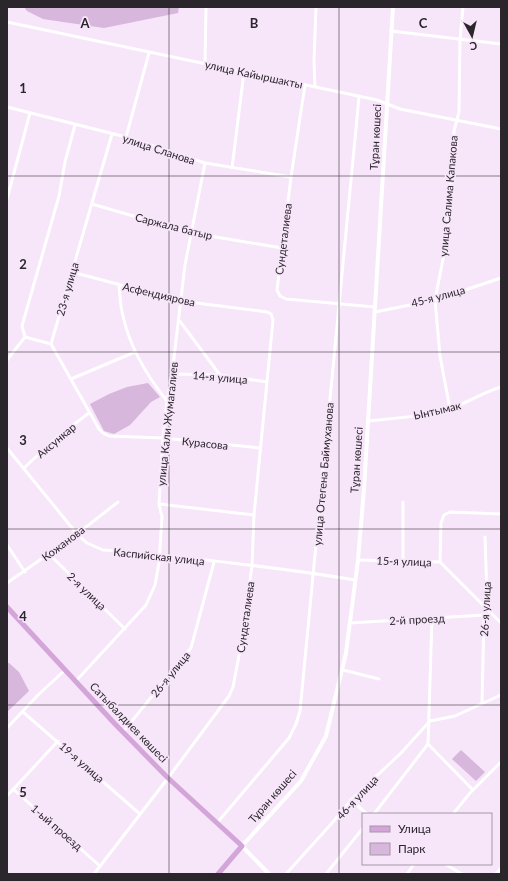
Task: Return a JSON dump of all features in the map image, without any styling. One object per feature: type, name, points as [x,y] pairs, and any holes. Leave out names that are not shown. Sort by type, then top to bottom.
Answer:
[{"type":"main road","name":"Сатыбалдиев көшесі","points":[[7,607],[123,732],[168,778],[242,846]]},
{"type":"main road","name":"Тұран көшесі","points":[[218,874],[242,846]]},
{"type":"street","points":[[205,64],[206,7]]},
{"type":"street","points":[[312,7],[316,7],[314,61],[315,87]]},
{"type":"street","name":"Тұран көшесі","points":[[242,846],[301,781],[326,736],[342,670],[358,560],[369,420],[393,7]]},
{"type":"street","name":"улица Салима Капакова","points":[[450,409],[440,356],[435,300],[446,244],[454,131],[458,112],[460,40],[463,7]]},
{"type":"street","name":"улица Кайыршакты","points":[[7,22],[377,100],[400,109],[501,129]]},
{"type":"street","points":[[391,30],[460,40],[501,44]]},
{"type":"street","points":[[126,137],[149,53]]},
{"type":"street","points":[[232,168],[244,72]]},
{"type":"street","name":"Сундеталиева","points":[[305,85],[291,177],[277,290],[280,296],[286,299],[375,309]]},
{"type":"street","name":"улица Отегена Баймуханова","points":[[217,823],[289,738],[296,724],[300,711],[358,96]]},
{"type":"street","name":"улица Сланова","points":[[7,107],[126,137],[205,163],[291,177]]},
{"type":"street","points":[[7,199],[30,113]]},
{"type":"street","points":[[25,337],[22,326],[59,196],[65,162],[75,125]]},
{"type":"street","name":"23-я улица","points":[[51,344],[112,134]]},
{"type":"street","name":"улица Кали Жумагалиев","points":[[76,682],[146,605],[155,585],[159,563],[162,517],[159,504],[167,402],[172,374],[185,265],[205,163]]},
{"type":"street","name":"Саржала батыр","points":[[92,204],[192,233],[282,248]]},
{"type":"street","name":"Асфендиярова","points":[[72,272],[181,301],[267,312],[271,314]]},
{"type":"street","name":"45-я улица","points":[[375,309],[435,300],[501,278]]},
{"type":"street","points":[[119,285],[122,315],[129,339],[146,373],[167,402]]},
{"type":"street","name":"Сундеталиева","points":[[94,874],[229,696],[233,687],[241,645],[252,566],[254,515],[273,320],[271,314]]},
{"type":"street","points":[[179,320],[220,375]]},
{"type":"street","points":[[25,337],[51,344],[89,412]]},
{"type":"street","points":[[7,360],[25,337]]},
{"type":"street","points":[[70,379],[135,352]]},
{"type":"street","name":"14-я улица","points":[[172,374],[220,375],[267,382]]},
{"type":"street","name":"Ынтымак","points":[[369,420],[409,416],[450,409],[501,387]]},
{"type":"street","name":"Курасова","points":[[89,412],[99,429],[109,436],[163,438],[260,448]]},
{"type":"street","name":"Аксункар","points":[[24,468],[57,437],[89,412]]},
{"type":"street","name":"Каспийская улица","points":[[7,448],[77,534],[87,543],[103,550],[314,573],[355,580]]},
{"type":"street","name":"Кожанова","points":[[7,584],[77,534],[118,502]]},
{"type":"street","points":[[403,502],[403,560]]},
{"type":"street","points":[[159,504],[254,515]]},
{"type":"street","name":"15-я улица","points":[[358,560],[440,562],[441,523],[444,515],[450,512],[501,514]]},
{"type":"street","name":"26-я улица","points":[[482,704],[484,615],[487,597],[485,537]]},
{"type":"street","points":[[7,545],[25,572]]},
{"type":"street","name":"2-я улица","points":[[49,554],[125,629]]},
{"type":"street","name":"26-я улица","points":[[123,732],[191,648],[214,562]]},
{"type":"street","points":[[440,562],[501,623]]},
{"type":"street","name":"2-й проезд","points":[[350,623],[484,615]]},
{"type":"street","points":[[432,618],[430,721],[428,744],[473,790]]},
{"type":"street","points":[[7,728],[38,695],[65,670]]},
{"type":"street","points":[[342,670],[379,679]]},
{"type":"street","points":[[430,721],[455,716],[501,695]]},
{"type":"street","name":"19-я улица","points":[[23,712],[140,814]]},
{"type":"street","name":"46-я улица","points":[[286,874],[332,824],[351,800],[401,753],[430,721]]},
{"type":"street","points":[[7,796],[58,741]]},
{"type":"street","name":"46-я улица","points":[[375,813],[428,744]]},
{"type":"street","points":[[454,813],[473,790],[501,762]]},
{"type":"street","name":"1-ый проезд","points":[[13,788],[100,866]]},
{"type":"street","points":[[351,800],[366,813]]},
{"type":"street","points":[[326,874],[362,829]]},
{"type":"street","points":[[242,846],[269,874]]},
{"type":"street","points":[[407,874],[413,865]]},
{"type":"street","points":[[447,865],[462,874]]},
{"type":"street","points":[[496,874],[501,868]]},
{"type":"green space","points":[[24,7],[179,7],[178,13],[104,28],[43,19],[27,11]]},
{"type":"green space","points":[[148,383],[160,397],[151,402],[130,425],[114,434],[104,431],[90,404],[127,387]]},
{"type":"green space","points":[[7,663],[19,672],[29,691],[7,712]]},
{"type":"green space","points":[[461,750],[485,772],[476,781],[452,759]]}]
